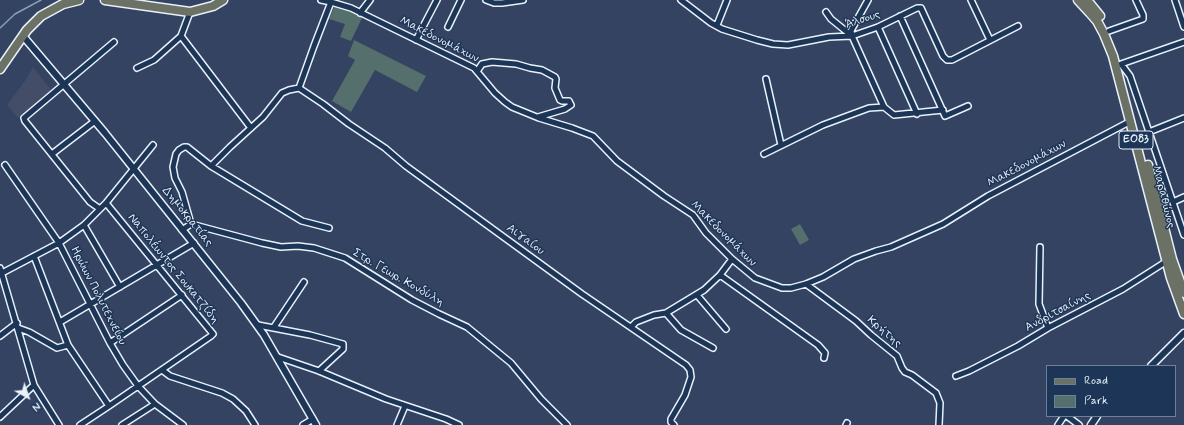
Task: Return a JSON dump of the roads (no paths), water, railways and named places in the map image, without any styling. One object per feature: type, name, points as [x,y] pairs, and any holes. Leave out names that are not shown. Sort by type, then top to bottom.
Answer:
[{"type":"main road","points":[[0,69],[33,23],[62,4],[79,0]]},
{"type":"main road","points":[[105,0],[190,12],[214,6],[222,0]]},
{"type":"main road","name":"Μαραθώνος","points":[[1078,0],[1090,13],[1104,34],[1119,74],[1167,261],[1175,290],[1184,314]]},
{"type":"main road","name":"Μαραθώνος","points":[[1087,0],[1109,31],[1121,64],[1172,259],[1184,293]]},
{"type":"street","name":"Μακεδονομάχων","points":[[322,0],[344,5],[478,70],[495,93],[512,107],[537,118],[572,128],[597,139],[617,161],[664,196],[693,214],[706,233],[732,259],[755,278],[782,288],[791,288],[806,284],[823,277],[854,259],[890,247],[943,224],[988,196],[1131,121]]},
{"type":"street","points":[[360,13],[370,0]]},
{"type":"street","points":[[416,40],[437,0]]},
{"type":"street","points":[[448,27],[461,0]]},
{"type":"street","points":[[486,0],[494,3],[502,3],[521,0]]},
{"type":"street","name":"Άλσους","points":[[681,0],[711,23],[734,33],[774,44],[788,44],[821,38],[852,36],[878,27],[917,8],[921,8],[943,56],[947,60],[952,60],[1018,26]]},
{"type":"street","points":[[717,25],[727,0]]},
{"type":"street","points":[[868,0],[853,27],[852,36],[884,107],[894,116],[943,110]]},
{"type":"street","points":[[971,0],[990,40]]},
{"type":"street","points":[[1109,31],[1143,19],[1143,15],[1136,0]]},
{"type":"street","points":[[1175,0],[1184,27]]},
{"type":"street","points":[[211,166],[263,117],[282,93],[299,88],[331,2]]},
{"type":"street","points":[[138,68],[154,60],[181,36],[190,12]]},
{"type":"street","points":[[826,12],[830,19],[852,36]]},
{"type":"street","points":[[900,16],[945,116],[968,106]]},
{"type":"street","points":[[878,27],[917,114]]},
{"type":"street","name":"Δημοκρατίας","points":[[23,36],[194,243],[258,325],[278,357],[316,425]]},
{"type":"street","points":[[181,36],[251,128]]},
{"type":"street","points":[[100,209],[90,202],[24,118],[114,42]]},
{"type":"street","points":[[1184,42],[1121,64],[1130,76],[1184,235]]},
{"type":"street","points":[[478,70],[482,64],[492,62],[516,64],[527,68],[542,70],[554,77],[556,80],[555,88],[560,100],[570,101],[571,106],[537,118]]},
{"type":"street","points":[[766,79],[781,146]]},
{"type":"street","name":"Αιγαίου","points":[[299,88],[324,104],[348,124],[385,148],[406,166],[686,365],[690,370],[691,377],[685,396],[671,419],[671,422],[674,425]]},
{"type":"street","points":[[764,154],[823,125],[851,114],[869,108],[884,107]]},
{"type":"street","points":[[1149,132],[1184,118]]},
{"type":"street","points":[[52,154],[94,121]]},
{"type":"street","points":[[59,425],[34,385],[1,270],[60,243],[84,225],[106,203],[153,145]]},
{"type":"street","points":[[182,230],[191,224],[182,192],[174,174],[173,164],[176,154],[181,148],[186,147],[211,166],[302,221],[329,228]]},
{"type":"street","name":"Ηρώων Πολυτεχνείου","points":[[5,165],[60,243],[110,344],[123,365],[138,386],[155,404],[183,425]]},
{"type":"street","points":[[1172,202],[1184,197]]},
{"type":"street","name":"Ναπολέωντος Σουκατζίδη","points":[[82,425],[213,334],[106,203]]},
{"type":"street","name":"Στρ. Γεωρ. Κονδύλη","points":[[191,224],[281,247],[298,246],[314,248],[344,258],[412,300],[467,327],[510,363],[541,399],[567,425]]},
{"type":"street","points":[[84,225],[120,287]]},
{"type":"street","points":[[60,322],[194,243]]},
{"type":"street","points":[[1040,247],[1039,304],[1048,328]]},
{"type":"street","points":[[34,256],[68,345],[109,406]]},
{"type":"street","points":[[631,327],[636,322],[654,315],[666,313],[697,295],[720,275],[732,259]]},
{"type":"street","name":"Ανδριτσαίνης","points":[[956,376],[1018,346],[1048,328],[1123,289],[1167,261]]},
{"type":"street","points":[[720,275],[818,345],[825,353],[824,358]]},
{"type":"street","points":[[274,327],[304,282]]},
{"type":"street","name":"Κρήτης","points":[[806,284],[856,321],[871,336],[897,356],[905,372],[912,375],[936,393],[940,403],[939,425]]},
{"type":"street","points":[[110,344],[182,295]]},
{"type":"street","points":[[697,295],[726,329]]},
{"type":"street","points":[[666,313],[681,330],[713,348]]},
{"type":"street","points":[[258,325],[310,335],[343,344],[343,349],[318,371]]},
{"type":"street","points":[[0,336],[17,326]]},
{"type":"street","points":[[17,326],[56,348],[68,345]]},
{"type":"street","points":[[1152,365],[1181,340],[1184,333]]},
{"type":"street","points":[[278,357],[318,371],[405,406],[446,419],[458,425]]},
{"type":"street","points":[[162,370],[170,376],[222,393],[233,399],[246,411],[255,425]]},
{"type":"street","points":[[0,417],[34,385]]},
{"type":"street","points":[[122,425],[155,404]]},
{"type":"street","points":[[398,425],[405,406]]},
{"type":"street","points":[[1068,417],[1080,425]]},
{"type":"street","points":[[303,425],[312,418]]},
{"type":"waterway","points":[[0,28],[15,14],[41,0]]}]
